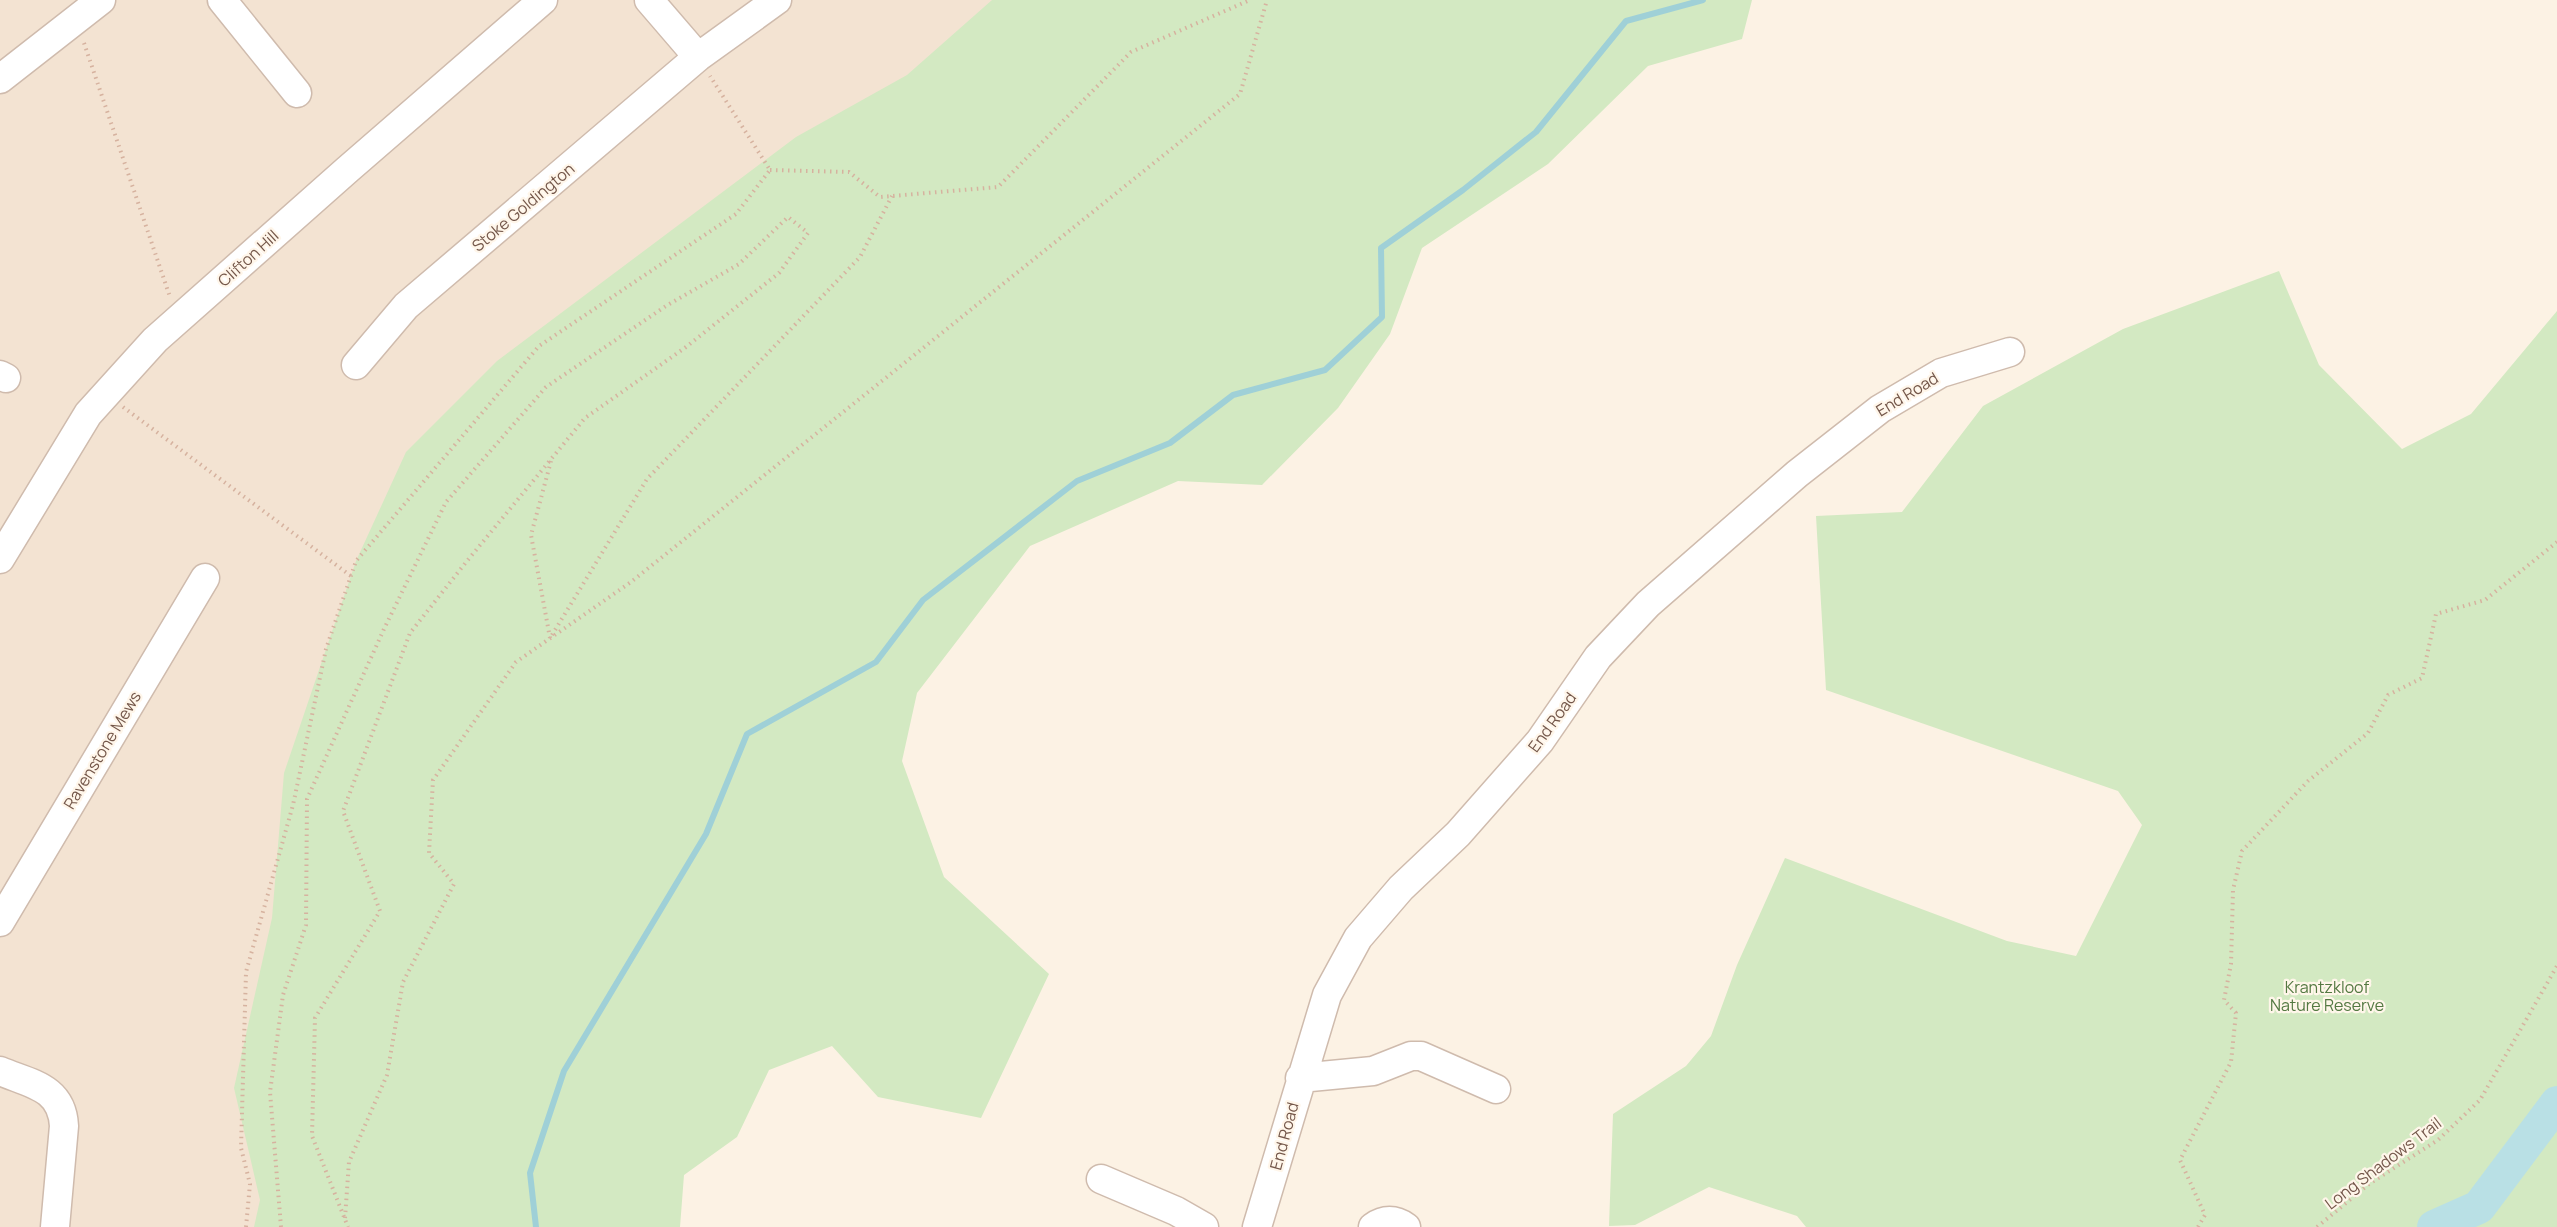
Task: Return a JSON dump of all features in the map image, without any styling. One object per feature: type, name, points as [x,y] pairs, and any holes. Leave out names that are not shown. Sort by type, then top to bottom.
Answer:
[{"type":"street","points":[[0,79],[101,0]]},
{"type":"street","points":[[222,0],[297,93]]},
{"type":"street","name":"Clifton Hill","points":[[0,559],[88,414],[155,340],[543,0]]},
{"type":"street","points":[[649,0],[698,57]]},
{"type":"street","name":"Stoke Goldington","points":[[356,365],[406,306],[698,57],[777,0]]},
{"type":"street","name":"End Road","points":[[1257,1227],[1278,1163],[1300,1078],[1327,995],[1358,938],[1401,888],[1458,834],[1506,781],[1540,741],[1598,657],[1648,604],[1797,474],[1880,409],[1941,373],[2010,352]]},
{"type":"street","name":"Ravenstone Mews","points":[[0,922],[205,578]]},
{"type":"street","points":[[1300,1078],[1372,1071],[1411,1056],[1421,1056],[1496,1089]]},
{"type":"street","points":[[0,1071],[44,1089],[56,1099],[64,1111],[55,1227]]},
{"type":"street","points":[[1101,1179],[1176,1211],[1204,1227]]},
{"type":"street","points":[[1373,1227],[1385,1221],[1392,1221],[1406,1227]]},
{"type":"path","points":[[770,170],[849,172],[880,197],[998,187],[1131,52],[1250,0]]},
{"type":"path","points":[[345,1219],[349,1162],[387,1075],[403,982],[454,884],[429,854],[433,780],[516,662],[640,575],[1240,94],[1267,0]]},
{"type":"path","points":[[76,19],[178,320]]},
{"type":"path","points":[[698,57],[770,170]]},
{"type":"path","points":[[246,1227],[250,1184],[241,1148],[246,972],[292,805],[326,649],[356,561],[539,346],[736,214],[770,170]]},
{"type":"path","points":[[550,639],[647,479],[860,257],[892,196]]},
{"type":"path","points":[[281,1227],[270,1092],[283,995],[306,925],[307,799],[384,629],[446,502],[546,387],[666,306],[739,264],[788,217],[808,233],[779,273],[686,347],[585,418],[410,633],[343,811],[380,911],[315,1018],[312,1136],[348,1227]]},
{"type":"path","points":[[106,394],[351,576]]},
{"type":"path","points":[[550,639],[531,535],[552,458]]},
{"type":"path","points":[[2198,1227],[2205,1215],[2180,1160],[2231,1062],[2236,1013],[2223,1000],[2231,964],[2233,890],[2242,851],[2308,781],[2368,733],[2388,696],[2422,678],[2436,614],[2485,600],[2557,542]]},
{"type":"path","name":"Long Shadows Trail","points":[[2317,1227],[2369,1184],[2438,1140],[2480,1100],[2557,966]]},
{"type":"shaded area","points":[[0,0],[1184,0],[324,1227],[0,1227]]},
{"type":"green space","points":[[992,0],[1752,0],[1742,39],[1648,66],[1548,164],[1422,248],[1390,334],[1338,408],[1262,485],[1178,481],[1030,546],[917,693],[902,761],[944,877],[1049,974],[981,1118],[878,1097],[832,1046],[769,1070],[737,1137],[684,1175],[680,1227],[254,1227],[260,1200],[234,1088],[272,918],[284,773],[356,561],[406,452],[497,361],[796,137],[907,75]]},
{"type":"green space","name":"Krantzkloof Nature Reserve","points":[[2279,271],[2319,365],[2402,449],[2471,414],[2557,311],[2557,1227],[1806,1227],[1797,1216],[1709,1187],[1635,1225],[1609,1226],[1613,1114],[1686,1066],[1711,1036],[1737,965],[1785,858],[2007,941],[2076,956],[2142,825],[2118,791],[1826,690],[1816,516],[1902,512],[1983,406],[2123,329]]},
{"type":"waterway","points":[[536,1227],[530,1173],[564,1071],[706,834],[747,734],[876,662],[923,600],[1077,481],[1170,443],[1233,395],[1325,370],[1382,317],[1381,248],[1463,190],[1536,132],[1626,21],[1703,0]]},
{"type":"waterway","points":[[2434,1227],[2479,1207],[2557,1103]]}]
